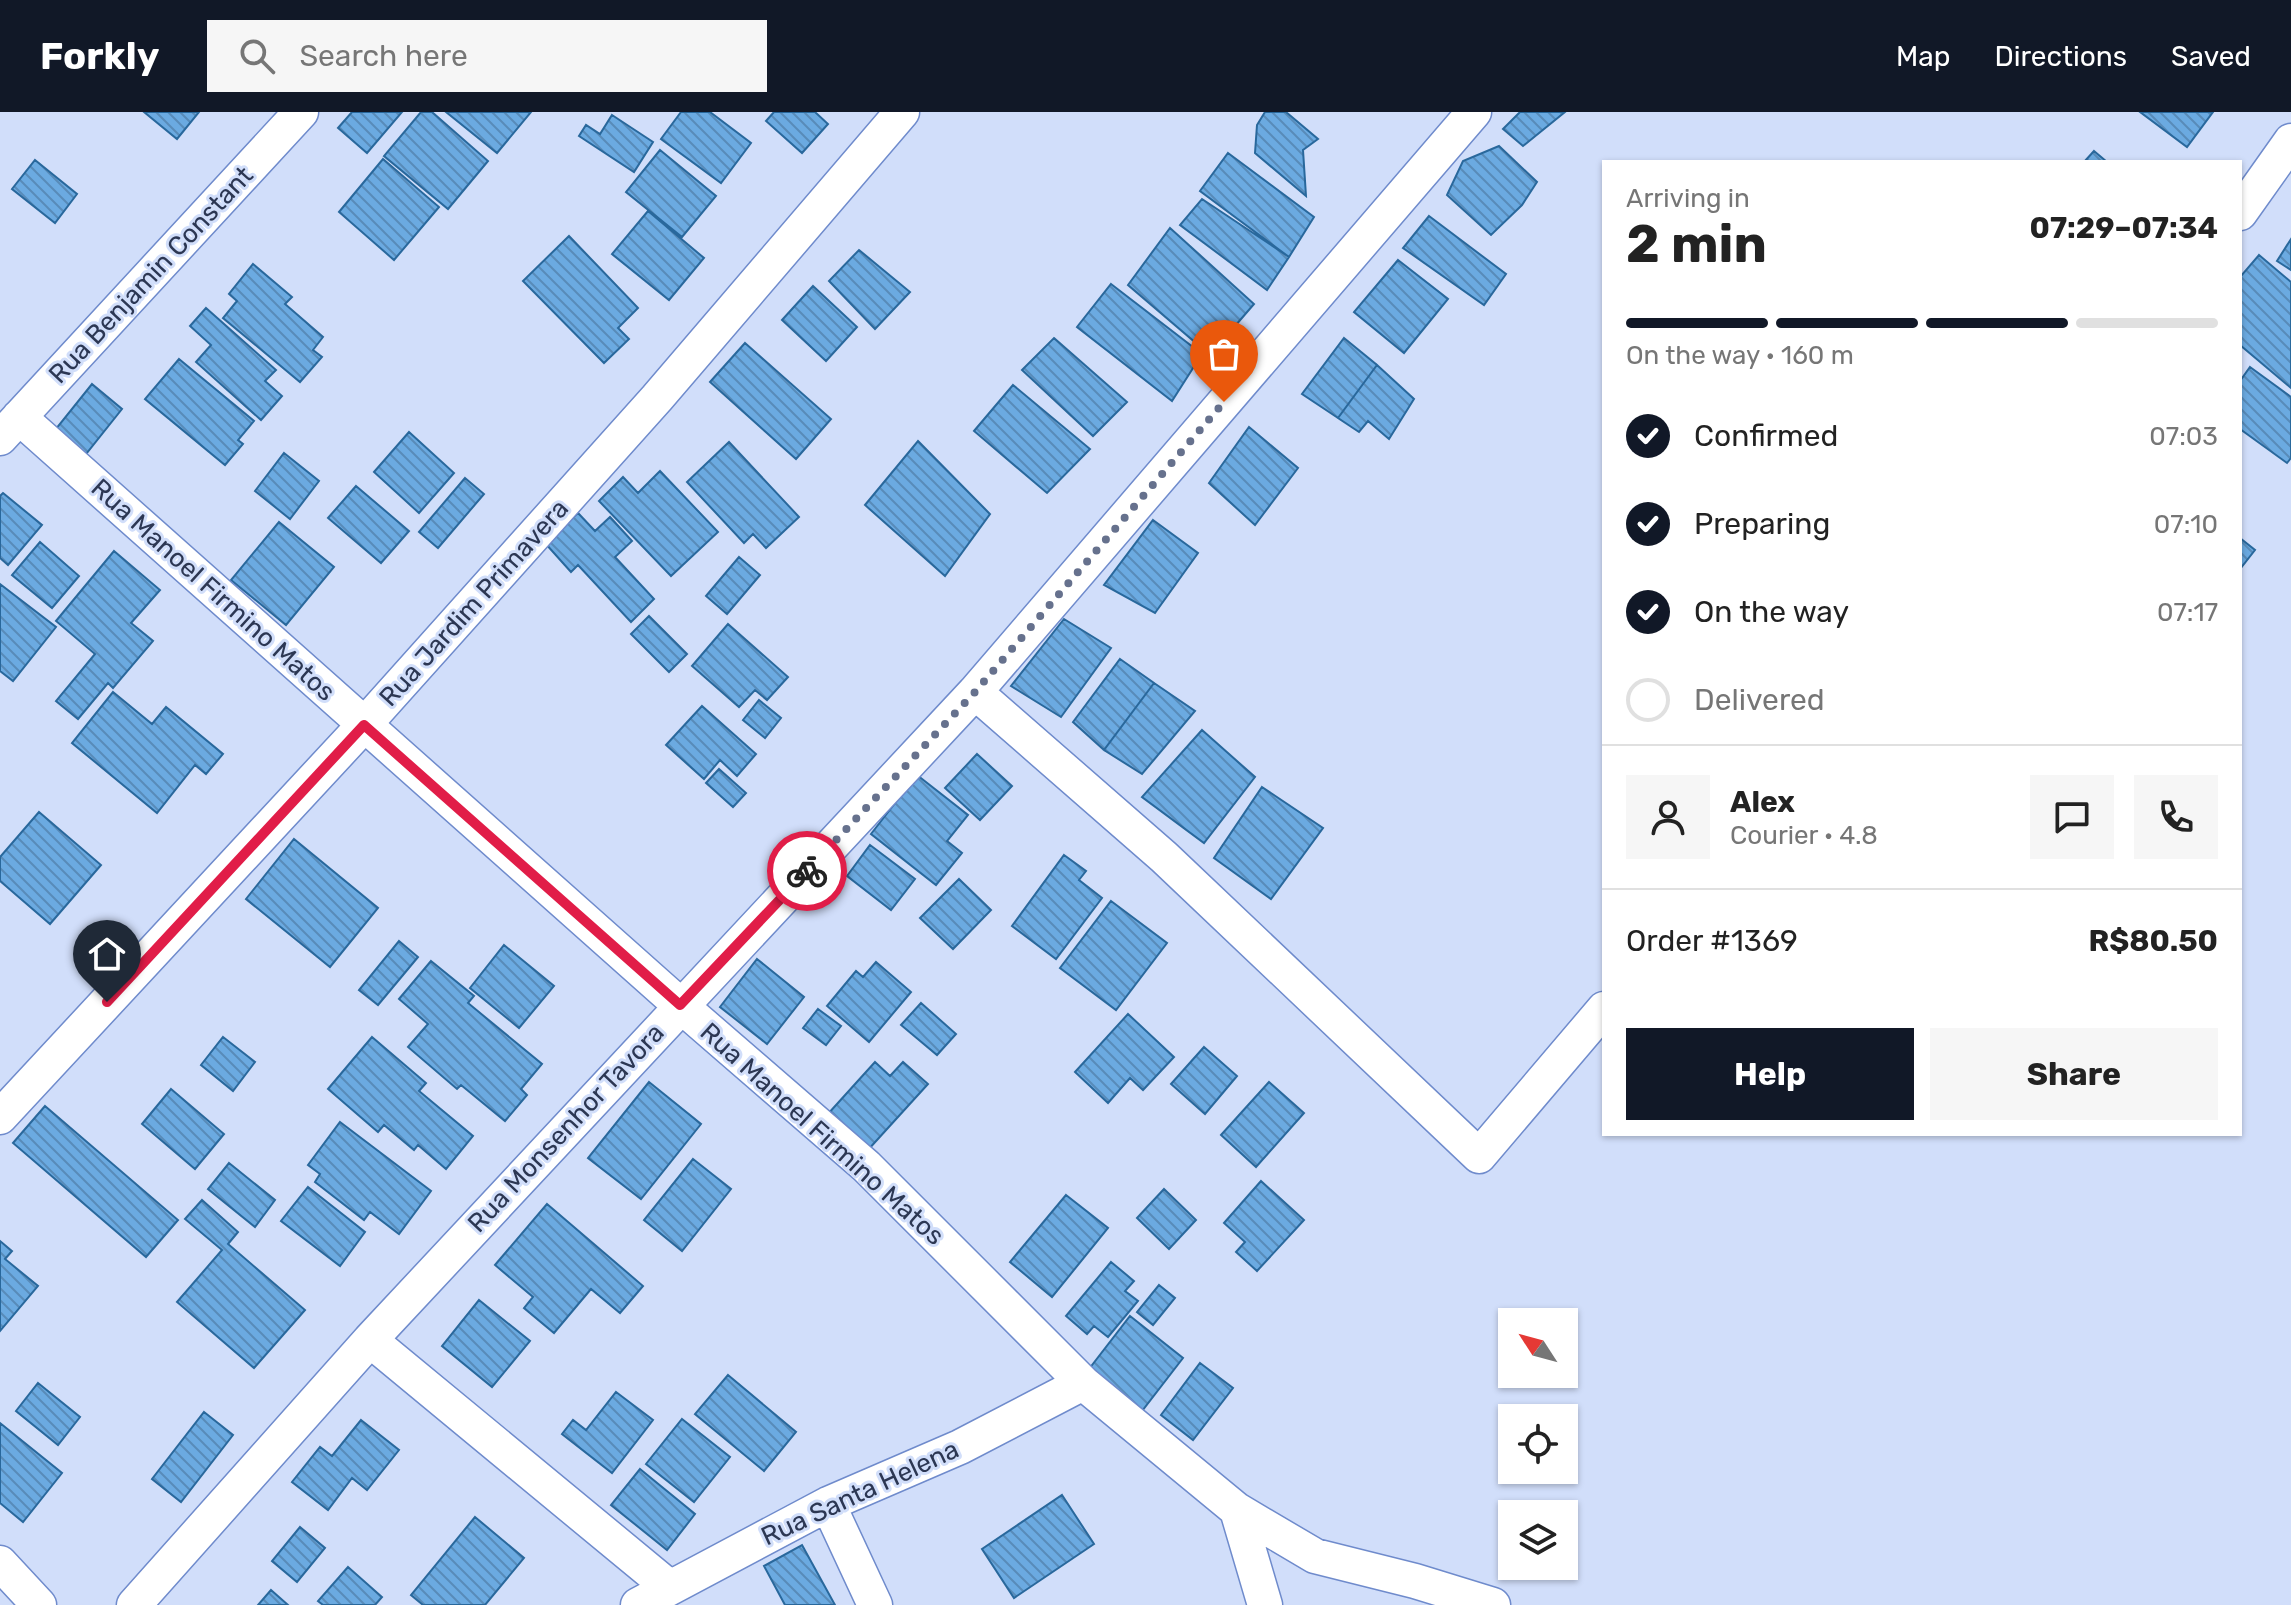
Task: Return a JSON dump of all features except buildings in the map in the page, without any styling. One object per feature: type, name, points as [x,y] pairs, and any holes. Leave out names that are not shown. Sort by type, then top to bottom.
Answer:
[{"type":"street","name":"Rua Benjamin Constant","points":[[10,428],[301,112]]},
{"type":"street","name":"Rua Jardim Primavera","points":[[0,1117],[364,725],[657,398],[902,112]]},
{"type":"street","name":"Rua Monsenhor Tavora","points":[[134,1605],[370,1340],[975,692],[1474,112]]},
{"type":"street","points":[[2242,210],[2291,141]]},
{"type":"street","name":"Rua Manoel Firmino Matos","points":[[10,428],[364,725],[866,1166],[1083,1383],[1237,1510],[1315,1556],[1415,1581],[1493,1605]]},
{"type":"street","points":[[975,692],[1164,857],[1479,1156],[1602,1011]]},
{"type":"street","points":[[370,1340],[669,1587]]},
{"type":"street","name":"Rua Santa Helena","points":[[638,1605],[828,1504],[960,1447],[1083,1383]]},
{"type":"street","points":[[828,1504],[875,1605]]},
{"type":"street","points":[[1237,1510],[1265,1605]]},
{"type":"street","points":[[0,1563],[39,1605]]},
{"type":"way so far","points":[[807,871],[975,692],[1224,402]]},
{"type":"route","points":[[107,1002],[364,725],[680,1005],[807,871]]}]
